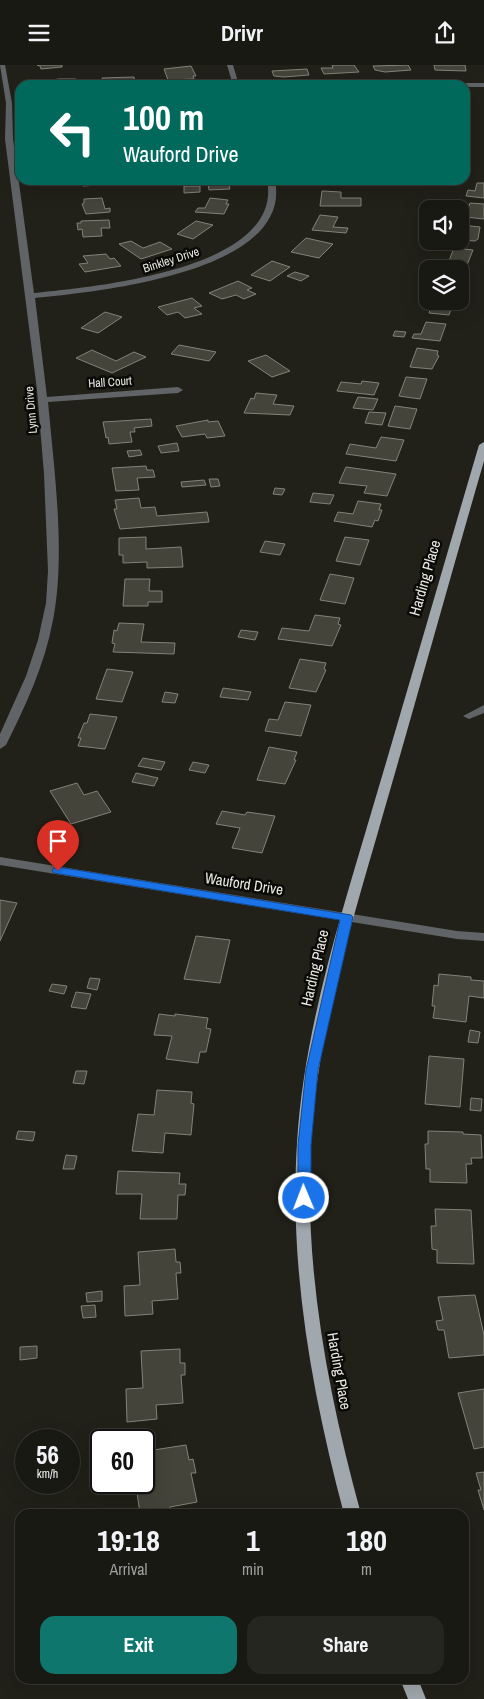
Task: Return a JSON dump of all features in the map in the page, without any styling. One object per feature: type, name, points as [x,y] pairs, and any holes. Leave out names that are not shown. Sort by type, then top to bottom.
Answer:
[{"type":"main road","name":"Harding Place","points":[[352,1509],[327,1414],[308,1288],[304,1182],[306,1129],[312,1070],[347,917],[484,445]]},
{"type":"main road","points":[[411,1684],[417,1699]]},
{"type":"street","name":"Lynn Drive","points":[[0,745],[29,684],[42,645],[50,605],[54,568],[44,400],[4,104],[2,65]]},
{"type":"street","points":[[230,65],[234,80]]},
{"type":"street","points":[[470,85],[484,85]]},
{"type":"street","name":"Binkley Drive","points":[[29,296],[115,287],[143,281],[180,271],[232,249],[250,236],[267,215],[271,208],[274,194],[272,185]]},
{"type":"street","name":"Hall Court","points":[[44,400],[178,390]]},
{"type":"street","points":[[469,716],[484,708]]},
{"type":"street","name":"Wauford Drive","points":[[0,861],[457,935],[484,937]]},
{"type":"building","points":[[37,65],[62,65],[62,67],[41,69]]},
{"type":"building","points":[[332,65],[354,65],[359,72],[324,74],[321,68],[333,68]]},
{"type":"building","points":[[408,65],[411,70],[385,72],[375,70],[373,66]]},
{"type":"building","points":[[434,65],[465,65],[466,71],[435,70]]},
{"type":"building","points":[[191,66],[196,76],[193,76],[194,79],[168,80],[164,69]]},
{"type":"building","points":[[307,69],[309,75],[284,77],[274,76],[272,71]]},
{"type":"building","points":[[134,77],[134,80],[103,80],[102,78]]},
{"type":"building","points":[[76,79],[76,80],[52,80]]},
{"type":"building","points":[[477,183],[484,183],[484,198],[466,196],[468,190],[475,191]]},
{"type":"building","points":[[208,185],[229,185],[230,189],[209,190]]},
{"type":"building","points":[[184,186],[200,186],[200,192],[184,193]]},
{"type":"building","points":[[322,191],[341,192],[341,198],[361,198],[361,206],[320,206]]},
{"type":"building","points":[[102,198],[105,209],[110,208],[110,212],[86,214],[82,204],[84,199]]},
{"type":"building","points":[[210,198],[228,200],[226,204],[229,204],[224,214],[195,212],[198,208],[205,208]]},
{"type":"building","points":[[470,203],[484,204],[484,219],[469,217]]},
{"type":"building","points":[[320,215],[338,217],[333,227],[348,228],[346,233],[312,230]]},
{"type":"building","points":[[109,220],[110,228],[101,228],[102,236],[83,237],[82,229],[78,230],[77,223],[81,223],[81,221]]},
{"type":"building","points":[[196,221],[213,225],[193,239],[177,234]]},
{"type":"building","points":[[469,226],[480,227],[478,239],[469,241]]},
{"type":"building","points":[[306,238],[333,244],[319,258],[291,252]]},
{"type":"building","points":[[131,241],[143,248],[160,242],[172,249],[141,259],[119,244]]},
{"type":"building","points":[[453,250],[473,250],[469,260],[449,260]]},
{"type":"building","points":[[106,254],[110,259],[114,258],[121,266],[85,272],[79,264],[88,263],[83,256]]},
{"type":"building","points":[[272,261],[290,267],[270,281],[251,275]]},
{"type":"building","points":[[295,272],[309,276],[301,281],[287,276]]},
{"type":"building","points":[[238,281],[252,288],[247,290],[256,294],[244,299],[236,295],[222,299],[209,293]]},
{"type":"building","points":[[192,298],[202,306],[194,308],[202,314],[185,318],[178,312],[167,315],[158,307]]},
{"type":"building","points":[[430,310],[451,310],[449,315],[429,313]]},
{"type":"building","points":[[105,312],[122,317],[98,333],[81,328]]},
{"type":"building","points":[[426,322],[446,324],[440,341],[412,338],[414,334],[421,334]]},
{"type":"building","points":[[395,331],[406,332],[404,337],[393,336]]},
{"type":"building","points":[[179,345],[216,352],[209,361],[171,354]]},
{"type":"building","points":[[417,348],[438,351],[437,355],[439,356],[432,369],[410,367]]},
{"type":"building","points":[[92,350],[116,361],[134,352],[146,357],[112,373],[76,358]]},
{"type":"building","points":[[266,355],[290,371],[272,377],[248,361]]},
{"type":"building","points":[[406,377],[427,379],[420,399],[399,396]]},
{"type":"building","points":[[362,381],[379,383],[374,395],[337,391],[341,382],[361,384]]},
{"type":"building","points":[[256,393],[277,395],[273,404],[294,406],[290,415],[244,413],[251,398],[254,399]]},
{"type":"building","points":[[358,397],[378,399],[373,410],[353,408]]},
{"type":"building","points":[[395,406],[417,409],[410,429],[388,426]]},
{"type":"building","points":[[369,412],[386,413],[382,425],[365,423]]},
{"type":"building","points":[[151,419],[152,426],[134,428],[135,432],[130,432],[132,442],[109,444],[103,422]]},
{"type":"building","points":[[208,420],[208,422],[218,421],[225,436],[207,438],[205,434],[182,437],[176,426]]},
{"type":"building","points":[[381,437],[404,440],[396,461],[346,454],[350,444],[376,448]]},
{"type":"building","points":[[177,443],[179,451],[161,453],[158,446]]},
{"type":"building","points":[[140,450],[142,455],[129,457],[127,451]]},
{"type":"building","points":[[146,466],[147,470],[153,470],[155,477],[137,478],[139,490],[116,491],[112,468]]},
{"type":"building","points":[[346,467],[396,474],[387,496],[364,493],[367,486],[339,483]]},
{"type":"building","points":[[209,479],[218,479],[220,486],[211,487]]},
{"type":"building","points":[[204,480],[206,485],[182,487],[181,482]]},
{"type":"building","points":[[275,488],[285,489],[282,495],[273,494]]},
{"type":"building","points":[[313,493],[334,495],[330,504],[310,502]]},
{"type":"building","points":[[139,498],[141,508],[155,507],[157,516],[207,512],[209,522],[120,529],[114,509],[117,509],[115,500]]},
{"type":"building","points":[[358,501],[381,504],[379,510],[382,510],[378,521],[375,520],[372,527],[334,521],[338,512],[353,514]]},
{"type":"building","points":[[146,537],[146,549],[181,547],[183,567],[147,568],[147,562],[123,563],[123,555],[119,555],[119,538]]},
{"type":"building","points":[[345,537],[369,540],[360,565],[336,561]]},
{"type":"building","points":[[265,541],[285,544],[280,555],[260,552]]},
{"type":"building","points":[[330,574],[354,578],[345,604],[320,600]]},
{"type":"building","points":[[125,579],[150,579],[149,591],[162,591],[162,602],[148,602],[148,606],[123,606]]},
{"type":"building","points":[[315,615],[340,618],[338,624],[341,625],[332,646],[278,639],[282,628],[309,631]]},
{"type":"building","points":[[119,623],[144,624],[141,642],[175,643],[174,654],[113,652],[115,644],[112,643],[114,630],[117,631]]},
{"type":"building","points":[[241,630],[258,632],[255,640],[238,637]]},
{"type":"building","points":[[300,659],[326,663],[324,669],[326,670],[316,692],[289,688]]},
{"type":"building","points":[[107,669],[133,672],[122,702],[96,699]]},
{"type":"building","points":[[223,688],[251,692],[248,700],[220,697]]},
{"type":"building","points":[[165,692],[178,694],[175,703],[162,702]]},
{"type":"building","points":[[285,702],[311,705],[301,736],[265,731],[269,719],[278,720]]},
{"type":"building","points":[[90,714],[117,717],[105,749],[78,746],[81,738],[78,738]]},
{"type":"building","points":[[269,747],[297,752],[294,760],[296,760],[285,784],[257,780]]},
{"type":"building","points":[[143,758],[165,762],[161,770],[138,766]]},
{"type":"building","points":[[193,762],[209,765],[205,773],[189,770]]},
{"type":"building","points":[[136,773],[158,778],[154,786],[132,782]]},
{"type":"building","points":[[77,783],[84,795],[97,791],[111,812],[71,824],[50,791]]},
{"type":"building","points":[[222,811],[245,815],[247,812],[275,816],[262,853],[232,848],[240,828],[216,824]]},
{"type":"building","points":[[0,900],[17,903],[0,941]]},
{"type":"building","points":[[196,936],[230,940],[220,983],[184,979]]},
{"type":"building","points":[[439,974],[471,977],[471,980],[484,981],[484,998],[469,996],[466,1022],[433,1018],[435,1006],[432,1006],[434,985],[438,986]]},
{"type":"building","points":[[90,978],[100,979],[97,990],[87,988]]},
{"type":"building","points":[[52,984],[67,986],[64,994],[49,991]]},
{"type":"building","points":[[76,992],[91,994],[86,1009],[71,1007]]},
{"type":"building","points":[[159,1014],[208,1018],[206,1028],[211,1029],[206,1052],[200,1052],[198,1063],[166,1059],[172,1036],[154,1035]]},
{"type":"building","points":[[470,1030],[480,1032],[478,1043],[468,1042]]},
{"type":"building","points":[[429,1056],[464,1059],[460,1107],[425,1104]]},
{"type":"building","points":[[76,1071],[87,1071],[84,1084],[73,1083]]},
{"type":"building","points":[[157,1090],[192,1092],[191,1103],[194,1104],[191,1135],[165,1133],[163,1153],[132,1151],[138,1114],[154,1115]]},
{"type":"building","points":[[471,1098],[482,1099],[481,1111],[470,1110]]},
{"type":"building","points":[[18,1131],[35,1132],[33,1141],[16,1139]]},
{"type":"building","points":[[428,1131],[463,1132],[463,1134],[481,1135],[482,1158],[471,1158],[472,1164],[466,1164],[467,1183],[430,1182],[430,1169],[426,1169],[425,1144],[428,1144]]},
{"type":"building","points":[[66,1155],[77,1156],[74,1169],[63,1169]]},
{"type":"building","points":[[118,1171],[180,1173],[179,1184],[186,1184],[185,1195],[178,1195],[177,1219],[140,1219],[142,1194],[116,1194]]},
{"type":"building","points":[[435,1209],[471,1210],[474,1264],[437,1263],[437,1250],[432,1249],[431,1226],[436,1226]]},
{"type":"building","points":[[175,1249],[176,1262],[180,1262],[181,1273],[176,1273],[178,1299],[152,1301],[153,1314],[125,1316],[124,1286],[140,1285],[138,1252]]},
{"type":"building","points":[[102,1291],[102,1301],[87,1302],[86,1293]]},
{"type":"building","points":[[475,1295],[484,1335],[484,1355],[449,1358],[444,1330],[438,1330],[436,1321],[443,1320],[438,1297]]},
{"type":"building","points":[[95,1305],[96,1317],[83,1318],[81,1306]]},
{"type":"building","points":[[37,1346],[37,1358],[20,1360],[20,1347]]},
{"type":"building","points":[[180,1349],[180,1363],[185,1363],[185,1375],[181,1375],[183,1403],[156,1405],[157,1419],[127,1422],[126,1389],[143,1388],[141,1351]]},
{"type":"building","points":[[484,1389],[484,1447],[474,1449],[458,1393]]},
{"type":"building","points":[[186,1445],[189,1460],[193,1459],[196,1473],[191,1473],[197,1502],[170,1507],[170,1509],[139,1509],[137,1494],[155,1494],[155,1450]]},
{"type":"building","points":[[484,1472],[484,1510],[478,1490],[481,1490],[476,1473]]},
{"type":"route","points":[[58,871],[347,917],[333,971],[312,1070],[304,1145],[304,1198]]}]
